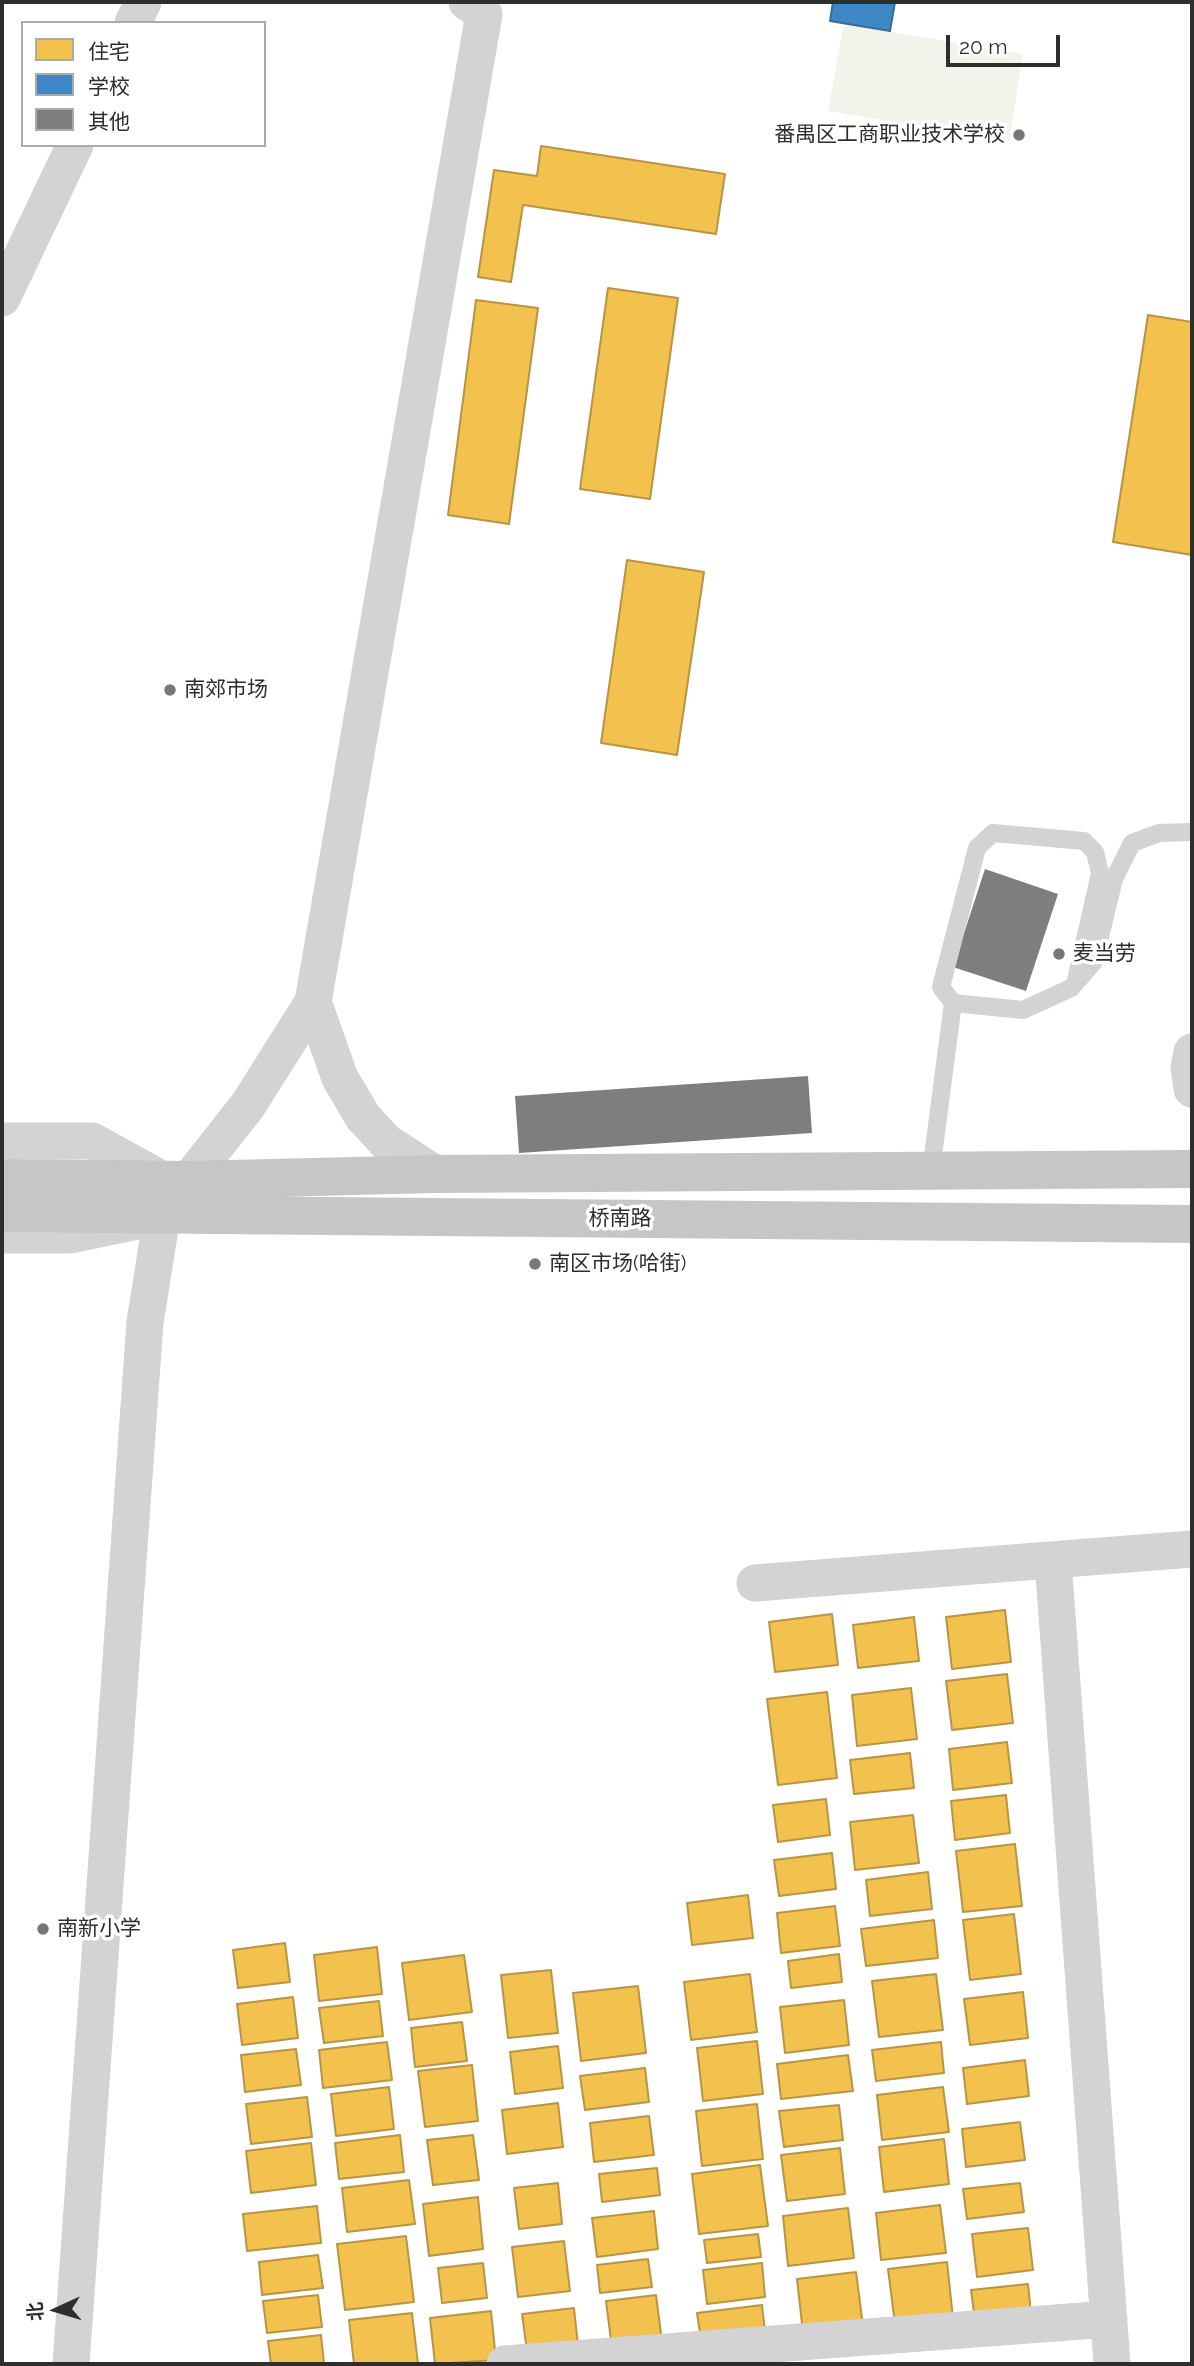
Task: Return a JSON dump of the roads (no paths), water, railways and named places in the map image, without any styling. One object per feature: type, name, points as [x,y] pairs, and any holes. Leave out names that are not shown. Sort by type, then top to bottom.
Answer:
[{"type":"main road","name":"桥南路","points":[[48,1196],[171,1192],[436,1174],[1192,1169]]},
{"type":"main road","points":[[2,1178],[48,1196]]},
{"type":"main road","name":"桥南路","points":[[171,1192],[1192,1224]]},
{"type":"main road","points":[[2,1213],[48,1196]]},
{"type":"street","points":[[134,21],[143,2]]},
{"type":"street","points":[[2,1235],[71,1235],[171,1192],[248,1105],[313,1002],[484,14],[467,2]]},
{"type":"street","points":[[2,298],[74,147]]},
{"type":"street","points":[[313,1002],[340,1078],[362,1117],[386,1143],[436,1174]]},
{"type":"street","points":[[1192,1052],[1189,1068],[1192,1089]]},
{"type":"street","points":[[2,1141],[92,1141],[171,1192]]},
{"type":"street","points":[[71,2364],[145,1322],[171,1192]]},
{"type":"street","points":[[755,1583],[1192,1549]]},
{"type":"street","points":[[1053,1560],[1112,2364]]},
{"type":"street","points":[[505,2364],[1109,2319]]},
{"type":"lane","points":[[931,1171],[953,1003],[941,987],[977,848],[993,832],[1084,841],[1096,852],[1100,873],[1076,980]]},
{"type":"lane","points":[[953,1003],[1023,1010],[1071,988],[1094,962],[1114,879],[1132,843],[1159,832],[1192,832]]},
{"type":"place","name":"番禺区工商职业技术学校","points":[[1019,135]]},
{"type":"place","name":"南郊市场","points":[[170,690]]},
{"type":"place","name":"麦当劳","points":[[1059,954]]},
{"type":"place","name":"南区市场(哈街)","points":[[535,1264]]},
{"type":"place","name":"南新小学","points":[[43,1929]]}]
